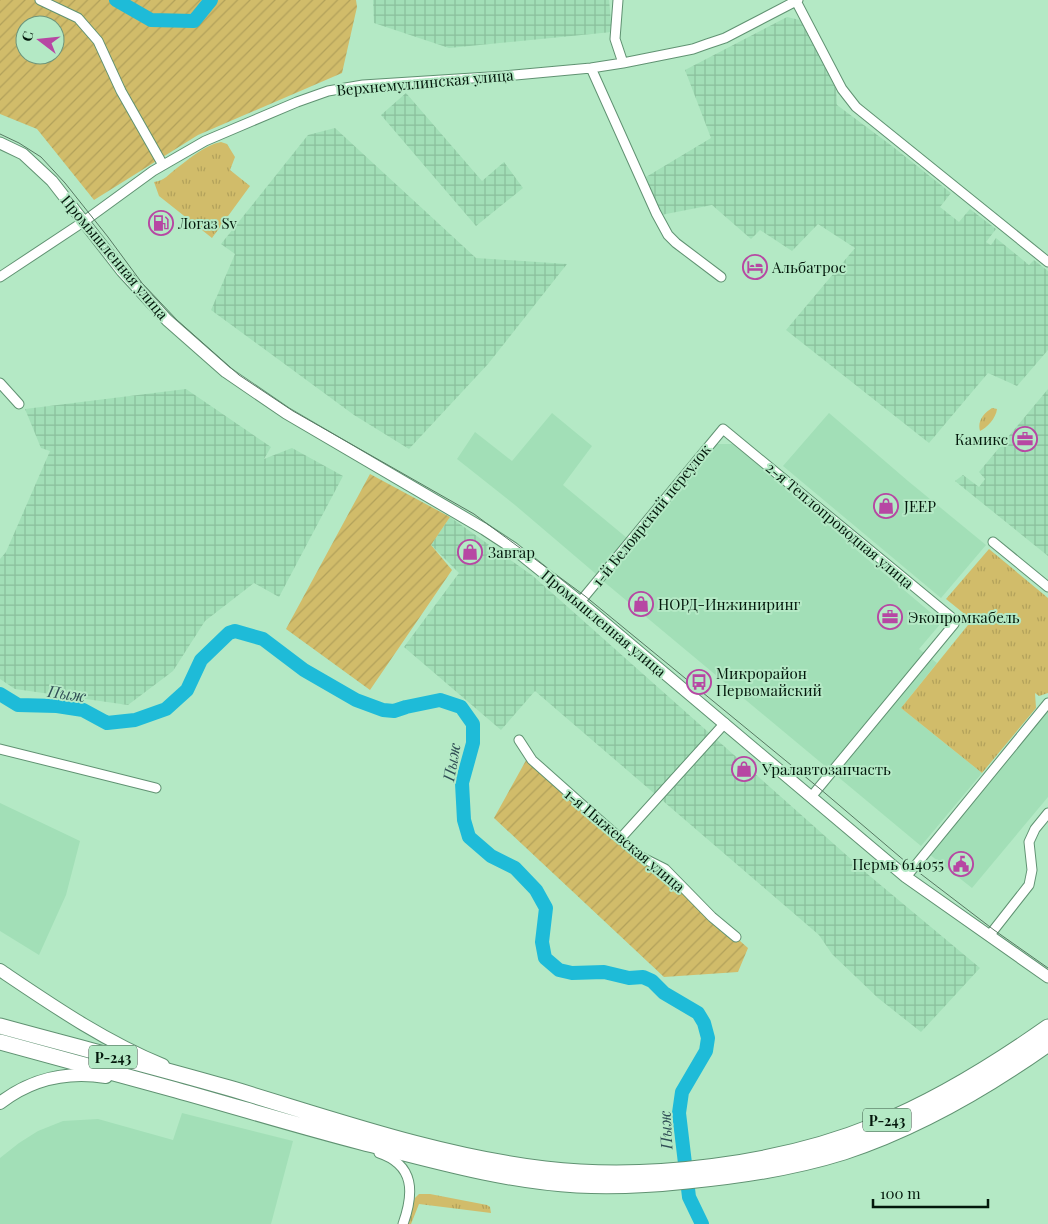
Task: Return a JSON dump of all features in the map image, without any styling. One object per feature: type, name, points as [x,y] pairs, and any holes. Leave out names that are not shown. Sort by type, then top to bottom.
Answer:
[{"type":"highway","name":"Р-243","points":[[0,1026],[227,1087],[384,1134],[453,1152],[512,1164],[576,1172],[656,1178]]},
{"type":"highway","name":"Р-243","points":[[708,1173],[738,1162],[803,1149],[874,1126],[961,1084],[1009,1054],[1048,1026]]},
{"type":"highway","name":"Р-243","points":[[0,1042],[325,1132],[450,1164],[518,1178],[575,1185],[612,1186],[656,1178],[708,1173],[754,1174],[805,1163],[846,1151],[916,1122],[973,1093],[1048,1044]]},
{"type":"main road","points":[[0,970],[56,1008],[104,1037],[161,1064],[227,1087]]},
{"type":"main road","points":[[0,1103],[34,1083],[68,1075],[90,1074],[174,1090]]},
{"type":"street","points":[[40,0],[78,18],[98,41],[121,91],[163,165]]},
{"type":"street","points":[[618,0],[615,39],[623,63]]},
{"type":"street","points":[[797,0],[842,89],[856,107],[1048,262]]},
{"type":"street","name":"Верхнемуллинская улица","points":[[0,277],[83,222],[140,180],[212,137],[328,91],[363,85],[504,76],[623,63],[693,49],[725,38],[797,0]]},
{"type":"street","points":[[590,68],[656,213],[668,235],[721,277]]},
{"type":"street","name":"Промышленная улица","points":[[0,143],[23,154],[52,181],[122,270],[168,320],[226,372],[286,413],[484,528],[513,548],[725,723],[906,877],[1048,978]]},
{"type":"street","points":[[0,383],[19,404]]},
{"type":"street","name":"1-й Белоярский переулок","points":[[580,602],[723,428]]},
{"type":"street","name":"2-я Теплопроводная улица","points":[[723,428],[951,617],[954,624],[811,797]]},
{"type":"street","points":[[992,542],[1048,587]]},
{"type":"street","points":[[906,877],[1048,703]]},
{"type":"street","points":[[620,839],[725,723]]},
{"type":"street","name":"1-я Пыжевская улица","points":[[519,740],[532,760],[620,839],[641,856],[665,869],[712,917],[736,937]]},
{"type":"street","points":[[0,749],[156,788]]},
{"type":"street","points":[[989,936],[1029,885],[1032,870],[1029,842],[1035,829],[1048,812]]},
{"type":"street","points":[[325,1132],[386,1155],[398,1163],[408,1179],[411,1192],[403,1224]]},
{"type":"shaded area","points":[[373,0],[609,0],[612,32],[449,48],[374,23]]},
{"type":"shaded area","points":[[787,17],[800,20],[836,89],[837,105],[951,193],[940,207],[959,222],[970,209],[996,229],[986,242],[991,245],[996,238],[1029,265],[1034,260],[1048,271],[1048,350],[1017,386],[988,373],[929,443],[786,330],[855,248],[818,224],[792,251],[760,230],[751,239],[712,205],[661,215],[646,177],[711,138],[685,70]]},
{"type":"shaded area","points":[[406,93],[482,181],[504,162],[523,188],[476,226],[381,115]]},
{"type":"shaded area","points":[[335,128],[476,258],[567,264],[488,364],[409,449],[354,415],[211,310],[235,254],[221,244],[308,135]]},
{"type":"shaded area","points":[[186,389],[271,447],[264,459],[292,448],[343,476],[279,597],[254,583],[205,621],[173,671],[128,705],[15,689],[0,679],[0,559],[6,552],[50,451],[41,448],[25,409]]},
{"type":"shaded area","points":[[1048,389],[1048,556],[955,481],[963,475],[979,487],[985,479],[979,472]]},
{"type":"shaded area","points":[[552,413],[592,446],[563,485],[627,538],[596,574],[515,505],[457,459],[475,432],[512,461]]},
{"type":"shaded area","name":"JEEP","points":[[829,413],[986,545],[941,598],[783,466]]},
{"type":"shaded area","points":[[715,444],[732,444],[776,479],[942,622],[919,649],[937,663],[901,708],[982,773],[921,846],[603,581]]},
{"type":"shaded area","points":[[450,517],[533,576],[871,877],[980,968],[921,1032],[878,998],[832,954],[819,935],[535,691],[501,730],[404,647],[459,573],[431,545]]},
{"type":"shaded area","points":[[1048,708],[1048,797],[972,888],[929,854]]},
{"type":"shaded area","points":[[0,803],[80,841],[66,895],[39,955],[0,931]]},
{"type":"shaded area","points":[[182,1113],[293,1141],[271,1224],[0,1224],[0,1158],[38,1131],[63,1121],[98,1119],[173,1140]]},
{"type":"green space","points":[[0,0],[356,0],[357,7],[342,73],[198,135],[94,200],[37,129],[0,114]]},
{"type":"green space","points":[[221,142],[227,144],[235,157],[230,170],[250,186],[212,238],[159,196],[154,182],[164,179],[203,149]]},
{"type":"green space","points":[[992,408],[997,409],[995,416],[980,431],[979,424],[982,418]]},
{"type":"green space","points":[[370,474],[450,517],[431,545],[452,570],[370,690],[286,629]]},
{"type":"green space","points":[[989,549],[1048,598],[1048,693],[1039,696],[1035,693],[1036,708],[982,773],[901,708],[972,620],[946,599]]},
{"type":"green space","points":[[529,755],[748,948],[738,972],[664,977],[494,818]]},
{"type":"green space","points":[[419,1194],[430,1194],[487,1205],[490,1207],[491,1213],[419,1204],[411,1224],[406,1224],[415,1198]]},
{"type":"waterway","points":[[116,0],[151,20],[194,21],[211,0]]},
{"type":"waterway","name":"Пыж","points":[[0,694],[18,705],[57,706],[83,710],[107,723],[135,720],[166,709],[187,690],[201,660],[229,633],[235,631],[263,639],[304,670],[356,700],[383,710],[394,711],[440,700],[461,707],[473,724],[473,743],[462,783],[464,820],[469,837],[491,856],[515,868],[536,890],[546,908],[542,942],[545,958],[559,970],[572,973],[604,972],[629,978],[643,977],[652,981],[664,993],[698,1013],[704,1023],[708,1038],[706,1051],[682,1092],[679,1113],[689,1197],[702,1224]]},
{"type":"tram line","points":[[0,134],[41,157],[65,183],[142,283],[177,320],[239,375],[293,411],[474,514],[585,596],[819,788],[913,868],[994,930],[1048,968]]},
{"type":"place","name":"Логаз Sv","points":[[161,223]]},
{"type":"place","name":"Альбатрос","points":[[755,267]]},
{"type":"place","name":"Камикс","points":[[1025,439]]},
{"type":"place","name":"JEEP","points":[[886,506]]},
{"type":"place","name":"Завгар","points":[[470,552]]},
{"type":"place","name":"НОРД-Инжиниринг","points":[[641,604]]},
{"type":"place","name":"Экопромкабель","points":[[890,617]]},
{"type":"place","name":"Микрорайон Первомайский","points":[[699,682]]},
{"type":"place","name":"Уралавтозапчасть","points":[[744,769]]},
{"type":"place","name":"Пермь 614055","points":[[961,864]]}]
